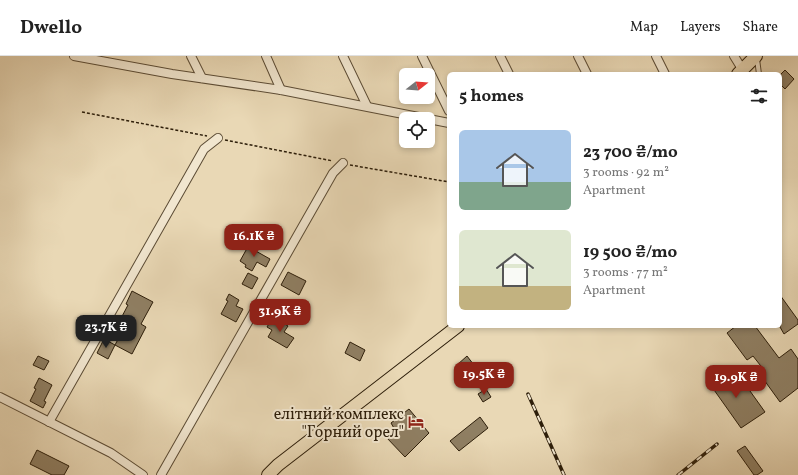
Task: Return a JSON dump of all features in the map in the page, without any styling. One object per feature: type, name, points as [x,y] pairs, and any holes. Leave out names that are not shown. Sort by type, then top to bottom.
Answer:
[{"type":"main road","points":[[740,72],[756,56]]},
{"type":"main road","points":[[268,475],[278,465],[455,328]]},
{"type":"street","points":[[74,56],[107,59],[202,78],[282,90],[447,123]]},
{"type":"street","points":[[191,56],[202,78]]},
{"type":"street","points":[[266,56],[282,90]]},
{"type":"street","points":[[343,56],[367,106]]},
{"type":"street","points":[[422,56],[447,107]]},
{"type":"street","points":[[500,56],[508,72]]},
{"type":"street","points":[[578,56],[586,72]]},
{"type":"street","points":[[656,56],[664,72]]},
{"type":"street","points":[[734,56],[740,72]]},
{"type":"street","points":[[50,422],[204,149],[218,138]]},
{"type":"street","points":[[161,475],[333,173],[343,163]]},
{"type":"street","points":[[0,397],[111,453],[144,475]]},
{"type":"lane","points":[[756,56],[759,72]]},
{"type":"path","points":[[82,112],[447,182]]},
{"type":"building","points":[[785,70],[794,79],[785,89],[782,86],[782,73]]},
{"type":"building","points":[[250,243],[256,247],[254,250],[270,259],[266,267],[257,262],[252,271],[245,267],[246,265],[240,261]]},
{"type":"building","points":[[288,272],[306,281],[299,295],[281,285]]},
{"type":"building","points":[[248,273],[258,278],[252,289],[242,284]]},
{"type":"building","points":[[132,291],[153,302],[141,324],[146,327],[132,354],[115,345],[124,328],[118,324],[128,305],[126,304]]},
{"type":"building","points":[[229,294],[239,300],[236,306],[243,309],[236,322],[221,314],[228,301],[226,300]]},
{"type":"building","points":[[782,298],[798,320],[798,324],[784,334],[781,328],[782,328]]},
{"type":"building","points":[[273,317],[288,326],[284,332],[294,338],[287,348],[268,337],[272,330],[267,327]]},
{"type":"building","points":[[733,328],[756,328],[779,358],[791,349],[798,359],[798,388],[780,402],[759,373],[764,370],[753,356],[747,360],[727,333]]},
{"type":"building","points":[[104,339],[115,345],[108,359],[97,353]]},
{"type":"building","points":[[350,342],[365,350],[360,361],[345,353]]},
{"type":"building","points":[[38,356],[49,361],[44,370],[33,365]]},
{"type":"building","points":[[467,356],[477,369],[467,378],[457,365]]},
{"type":"building","points":[[724,368],[738,389],[745,384],[765,412],[741,428],[707,380]]},
{"type":"building","points":[[39,378],[52,385],[44,401],[46,402],[43,408],[30,401],[36,389],[34,388]]},
{"type":"building","points":[[486,389],[491,397],[483,402],[478,394]]},
{"type":"building","points":[[409,409],[429,433],[405,457],[386,437],[395,430],[391,423]]},
{"type":"building","points":[[480,417],[488,428],[459,451],[450,441]]},
{"type":"building","points":[[745,446],[763,471],[757,475],[754,475],[737,451]]},
{"type":"building","points":[[37,450],[69,466],[64,475],[52,475],[30,464]]},
{"type":"railway","points":[[528,394],[564,475]]},
{"type":"railway","points":[[678,475],[717,444]]},
{"type":"place","name":"елітний комплекс \"Горний орел\"","points":[[416,422]]}]
